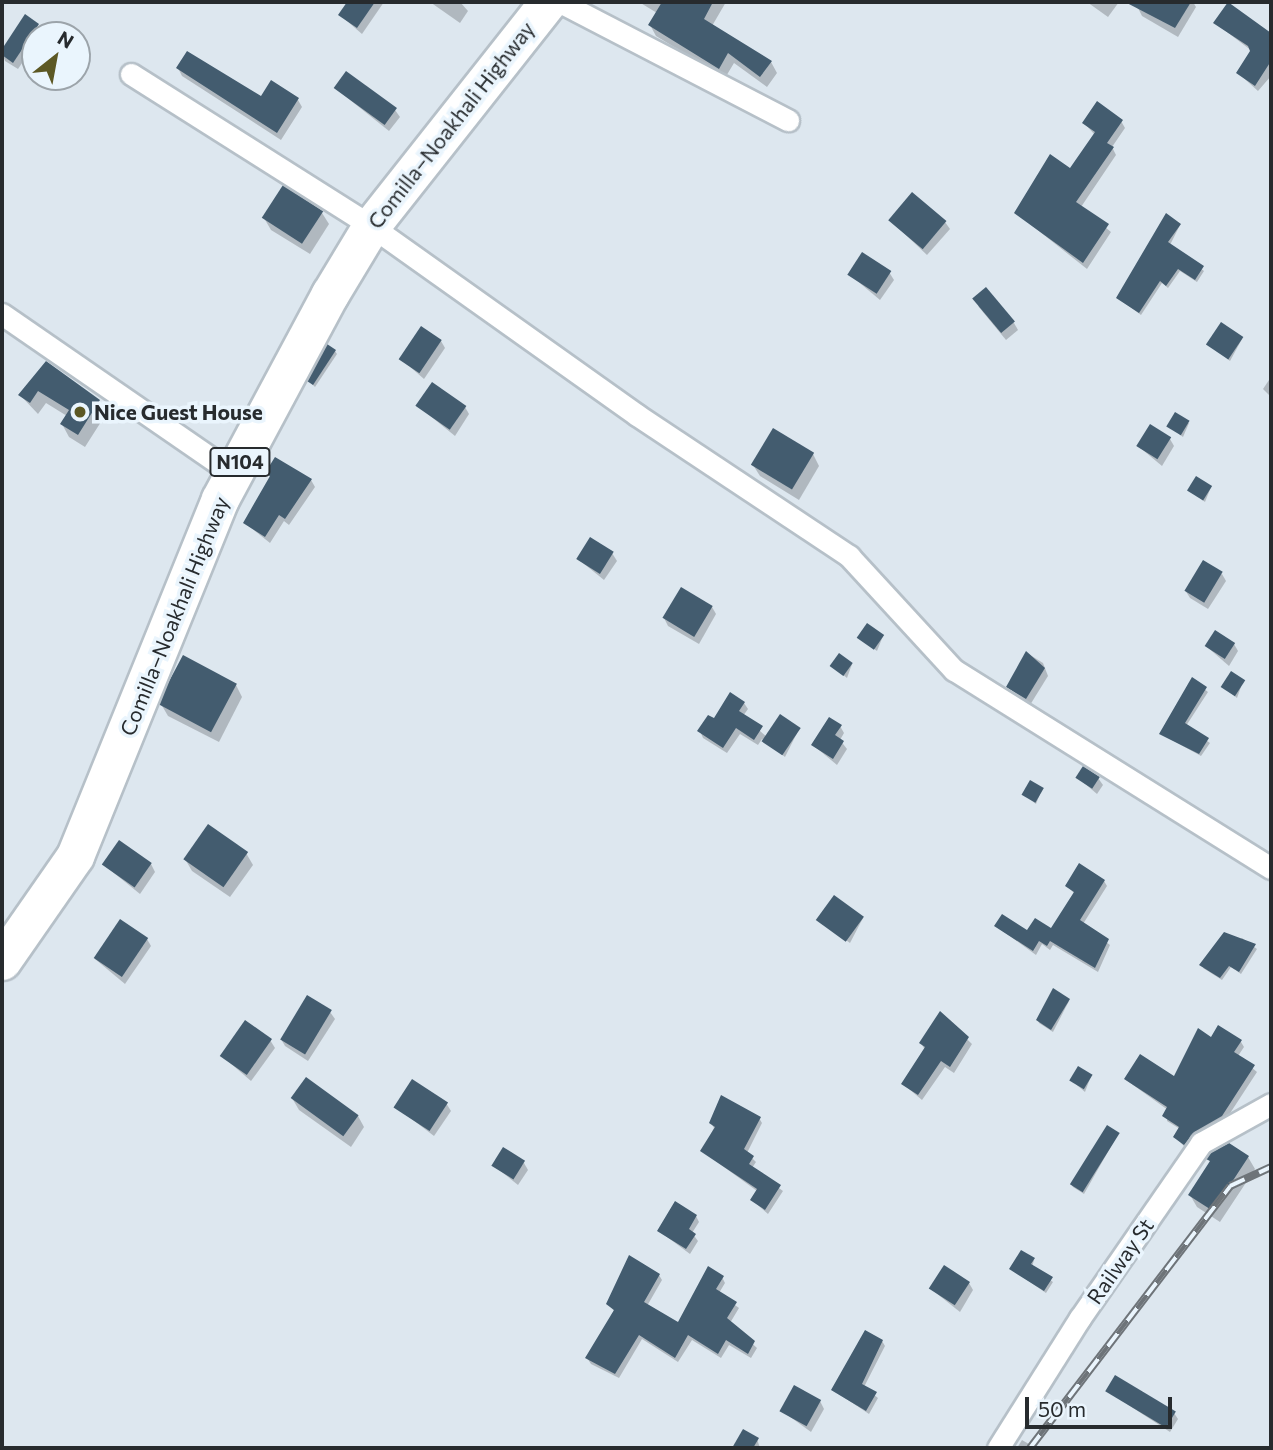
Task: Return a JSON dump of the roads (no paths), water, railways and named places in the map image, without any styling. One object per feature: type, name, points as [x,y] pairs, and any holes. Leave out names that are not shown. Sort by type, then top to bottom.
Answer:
[{"type":"highway","name":"Comilla–Noakhali Highway","points":[[2,961],[75,856],[233,474],[371,226],[548,2]]},
{"type":"street","points":[[560,2],[788,120]]},
{"type":"street","points":[[131,74],[371,226],[637,415],[849,556],[954,670],[1271,868]]},
{"type":"street","points":[[2,314],[233,474]]},
{"type":"street","name":"Railway St","points":[[998,1448],[1080,1318],[1201,1143],[1271,1104]]},
{"type":"railway","points":[[1030,1448],[1230,1186],[1271,1167]]},
{"type":"place","name":"Nice Guest House","points":[[80,412]]}]
